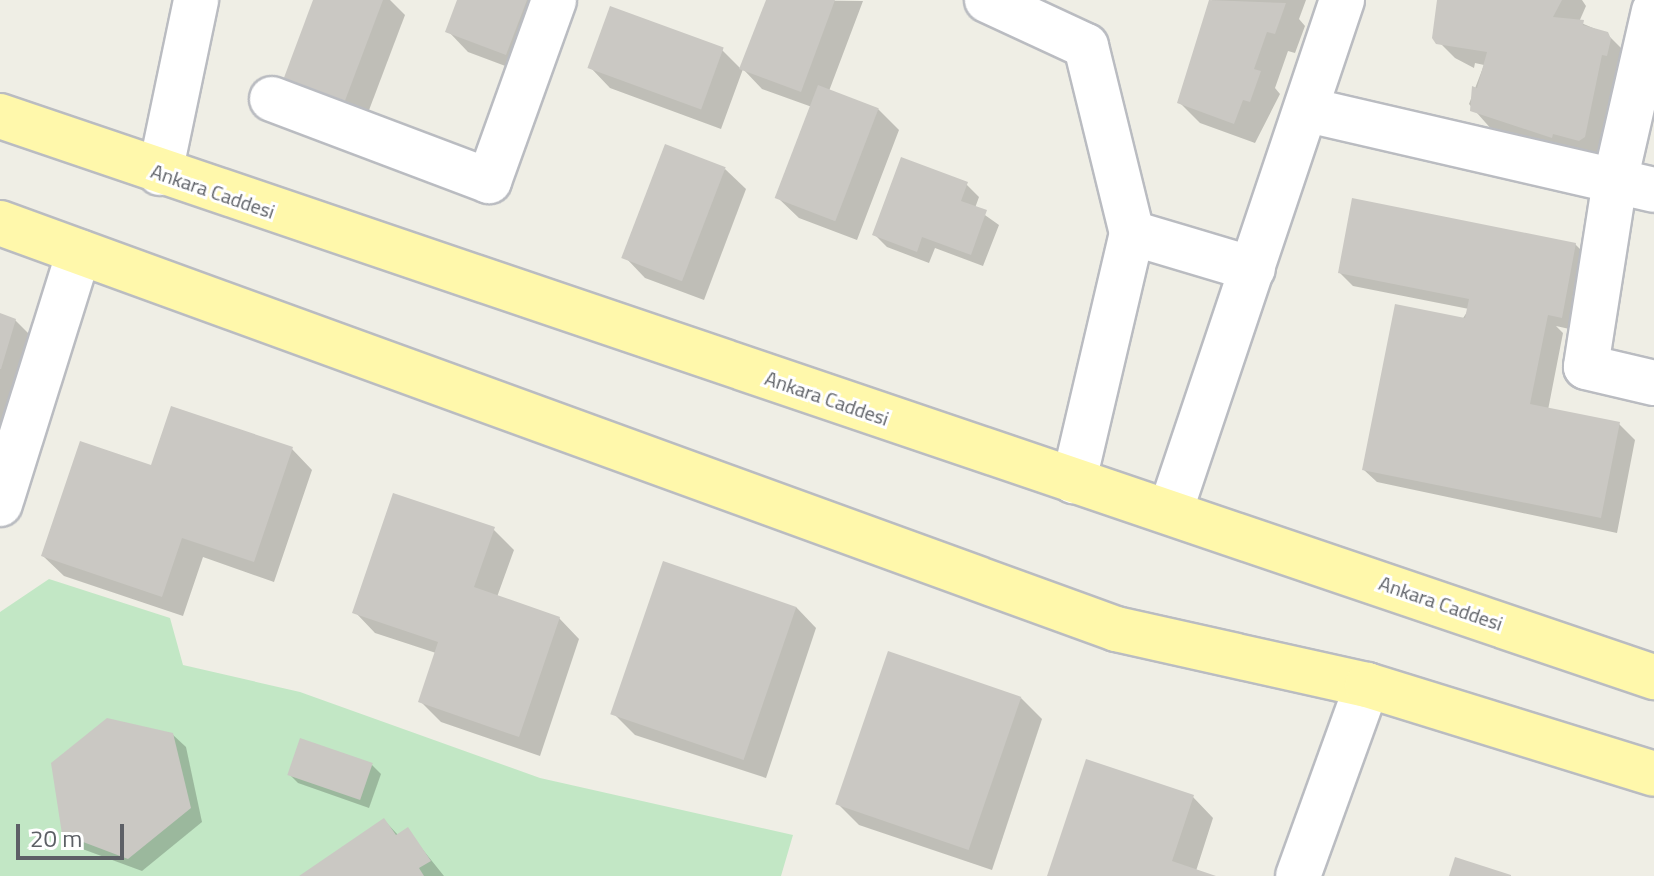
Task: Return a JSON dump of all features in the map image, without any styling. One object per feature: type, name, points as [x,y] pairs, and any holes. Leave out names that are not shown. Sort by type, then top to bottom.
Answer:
[{"type":"main road","name":"Ankara Caddesi","points":[[0,116],[160,173],[1074,481],[1171,509],[1654,677]]},
{"type":"main road","points":[[0,223],[1116,629],[1367,685],[1654,774]]},
{"type":"street","points":[[160,173],[196,0]]},
{"type":"street","points":[[272,99],[489,181],[554,0]]},
{"type":"street","points":[[987,0],[1086,46],[1132,233],[1074,481]]},
{"type":"street","points":[[1171,509],[1308,110],[1342,0]]},
{"type":"street","points":[[1654,11],[1635,185],[1586,367],[1654,383]]},
{"type":"street","points":[[1308,110],[1635,185]]},
{"type":"street","points":[[1132,233],[1253,269]]},
{"type":"street","points":[[0,504],[79,252]]},
{"type":"street","points":[[1298,876],[1367,685]]},
{"type":"green space","points":[[49,579],[170,618],[183,665],[300,692],[540,778],[793,835],[781,876],[0,876],[0,612]]},
{"type":"building","points":[[313,0],[383,0],[343,106],[282,83]]},
{"type":"building","points":[[457,0],[527,0],[506,55],[445,32]]},
{"type":"building","points":[[766,0],[835,0],[801,92],[739,69]]},
{"type":"building","points":[[1209,0],[1286,3],[1275,34],[1267,32],[1254,69],[1261,71],[1250,102],[1243,100],[1234,124],[1177,103]]},
{"type":"building","points":[[1437,0],[1562,0],[1553,17],[1584,20],[1583,25],[1608,32],[1611,39],[1607,56],[1602,55],[1585,137],[1579,141],[1553,134],[1552,138],[1470,111],[1472,86],[1477,88],[1487,52],[1436,44],[1432,38]]},
{"type":"building","points":[[610,6],[724,47],[701,109],[587,68]]},
{"type":"building","points":[[818,85],[879,108],[835,221],[775,198]]},
{"type":"building","points":[[665,144],[726,167],[682,281],[621,258]]},
{"type":"building","points":[[901,157],[968,182],[961,201],[987,210],[971,255],[922,237],[917,252],[872,235]]},
{"type":"building","points":[[1352,198],[1576,243],[1562,318],[1548,315],[1530,404],[1620,422],[1601,518],[1362,470],[1395,304],[1465,318],[1469,299],[1338,273]]},
{"type":"building","points":[[0,313],[16,319],[1,369],[0,369]]},
{"type":"building","points":[[171,406],[293,447],[254,562],[182,538],[162,597],[41,556],[80,441],[151,465]]},
{"type":"building","points":[[393,493],[495,527],[474,587],[560,617],[519,737],[418,702],[438,642],[352,613]]},
{"type":"building","points":[[663,561],[796,607],[744,760],[610,714]]},
{"type":"building","points":[[888,651],[1021,697],[969,850],[835,804]]},
{"type":"building","points":[[107,718],[173,733],[191,808],[128,859],[62,834],[51,763]]},
{"type":"building","points":[[300,738],[373,763],[360,800],[287,775]]},
{"type":"building","points":[[1086,759],[1194,795],[1172,861],[1216,876],[1047,876]]},
{"type":"building","points":[[384,818],[396,835],[408,827],[431,861],[419,868],[424,876],[299,876]]},
{"type":"building","points":[[1455,857],[1511,875],[1511,876],[1449,876]]}]
